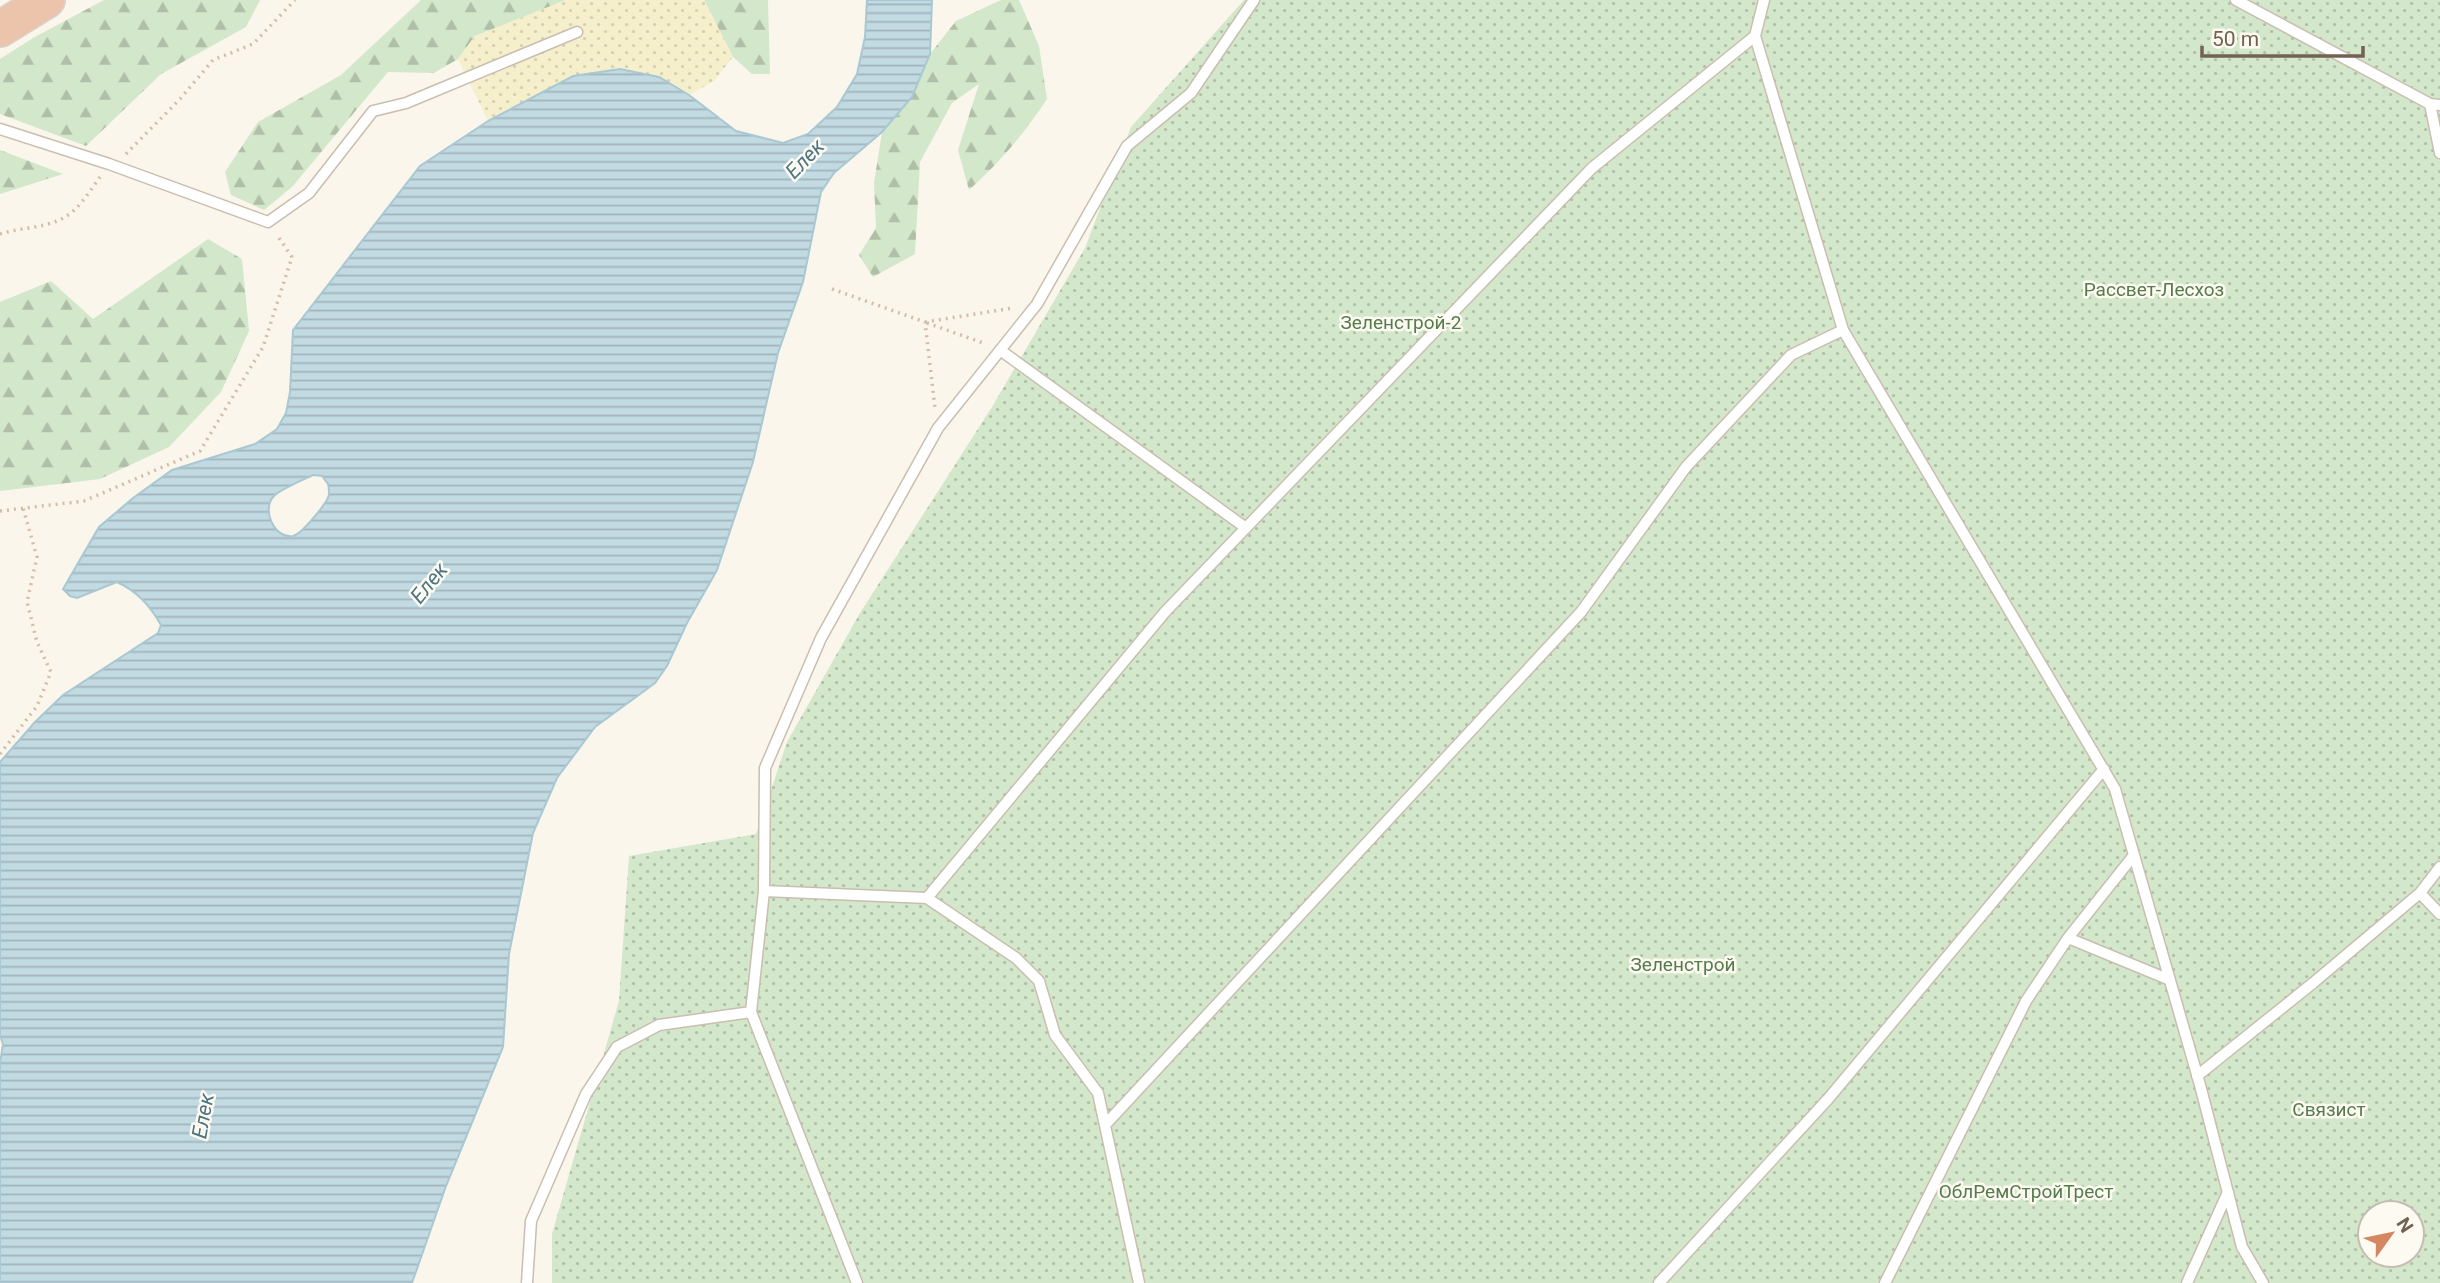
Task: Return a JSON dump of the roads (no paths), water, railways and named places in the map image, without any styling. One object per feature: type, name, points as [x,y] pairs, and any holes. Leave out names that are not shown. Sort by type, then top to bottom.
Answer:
[{"type":"highway","points":[[0,29],[47,0]]},
{"type":"lane","points":[[856,1283],[751,1012],[764,891],[765,768],[821,638],[937,428],[1037,304],[1127,146],[1191,93],[1254,0]]},
{"type":"lane","points":[[1763,0],[1755,36],[1843,330],[2115,789],[2197,1076],[2242,1247],[2263,1283]]},
{"type":"lane","points":[[2236,0],[2435,104],[2440,153]]},
{"type":"lane","points":[[0,129],[109,164],[268,222],[309,193],[373,111],[406,103],[577,32]]},
{"type":"lane","points":[[928,898],[1165,612],[1592,168],[1755,36]]},
{"type":"lane","points":[[1105,1125],[1581,612],[1686,467],[1791,355],[1843,330]]},
{"type":"lane","points":[[1000,349],[1246,528]]},
{"type":"lane","points":[[1659,1283],[1828,1099],[2104,769]]},
{"type":"lane","points":[[1885,1283],[2026,1001],[2068,938],[2134,855]]},
{"type":"lane","points":[[2197,1076],[2420,893],[2440,867]]},
{"type":"lane","points":[[764,891],[928,898],[1016,958],[1039,981],[1055,1035],[1098,1093],[1139,1283]]},
{"type":"lane","points":[[2420,893],[2440,914]]},
{"type":"lane","points":[[2068,938],[2170,980]]},
{"type":"lane","points":[[527,1283],[531,1222],[586,1094],[617,1047],[659,1025],[751,1012]]},
{"type":"lane","points":[[2187,1283],[2228,1192]]},
{"type":"water","name":"Елек","points":[[867,0],[932,0],[930,54],[912,97],[882,132],[834,173],[821,192],[803,282],[778,353],[753,462],[717,570],[687,623],[667,666],[655,683],[595,727],[557,778],[533,833],[509,954],[503,1047],[446,1186],[412,1283],[0,1283],[0,1063],[3,1044],[0,1035],[0,762],[63,695],[158,633],[161,625],[142,599],[117,582],[77,598],[70,596],[63,589],[99,527],[172,470],[255,444],[277,429],[286,413],[290,392],[293,330],[420,166],[488,121],[573,76],[620,69],[659,77],[689,95],[736,131],[783,143],[808,134],[837,107],[857,74],[865,37]],"holes":[[[313,475],[322,476],[328,484],[329,495],[319,511],[297,534],[286,536],[280,533],[269,515],[270,502],[274,496]]]},
{"type":"park label","name":"Рассвет-Лесхоз","points":[[2154,289]]},
{"type":"park label","name":"Зеленстрой-2","points":[[1401,322]]},
{"type":"park label","name":"Зеленстрой","points":[[1683,964]]},
{"type":"park label","name":"Связист","points":[[2329,1109]]},
{"type":"park label","name":"ОблРемСтройТрест","points":[[2026,1191]]}]
